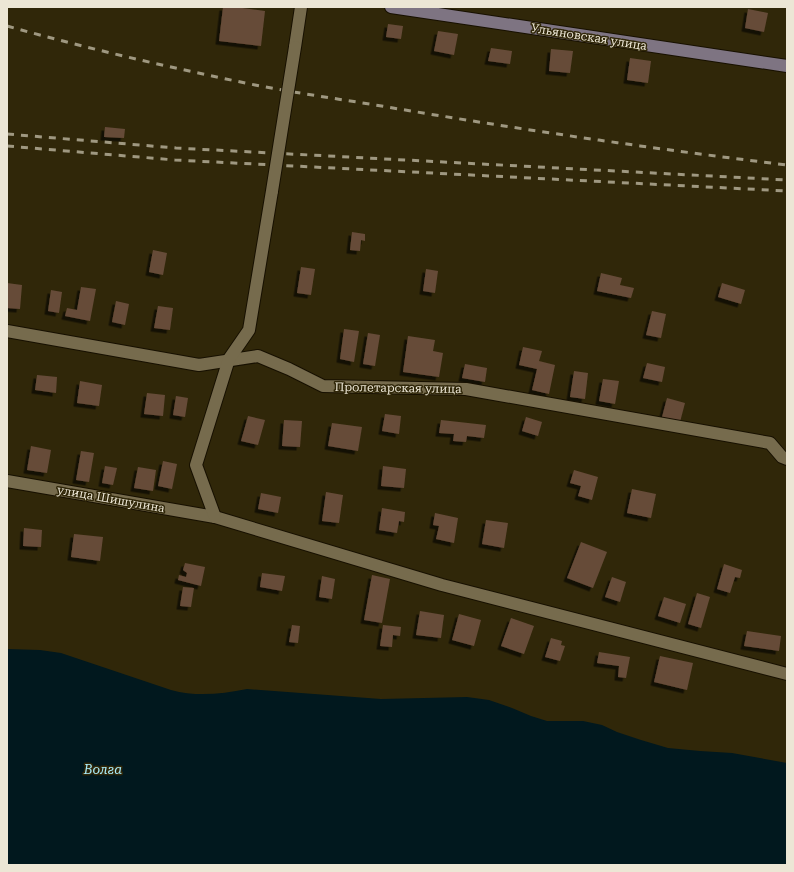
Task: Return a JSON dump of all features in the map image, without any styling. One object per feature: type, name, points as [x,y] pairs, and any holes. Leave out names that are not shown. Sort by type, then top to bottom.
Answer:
[{"type":"main road","name":"Ульяновская улица","points":[[391,7],[787,66]]},
{"type":"street","points":[[215,517],[196,464],[228,360],[249,330],[301,7]]},
{"type":"street","name":"Пролетарская улица","points":[[7,331],[199,364],[258,356],[324,386],[466,389],[770,443],[782,457],[787,459]]},
{"type":"street","name":"улица Шишулина","points":[[7,481],[215,517],[442,585],[787,674]]},
{"type":"water","name":"Волга","points":[[7,649],[40,650],[61,653],[171,690],[190,694],[218,693],[247,689],[381,699],[467,697],[489,700],[547,721],[583,721],[602,725],[617,732],[668,748],[732,753],[787,763],[787,865],[7,865]]},
{"type":"building","points":[[223,7],[265,11],[261,46],[219,41]]},
{"type":"building","points":[[748,9],[768,13],[764,32],[745,28]]},
{"type":"building","points":[[388,24],[403,26],[401,39],[386,37]]},
{"type":"building","points":[[438,31],[458,34],[454,55],[434,51]]},
{"type":"building","points":[[491,48],[512,51],[510,64],[488,61]]},
{"type":"building","points":[[551,49],[573,51],[570,73],[549,71]]},
{"type":"building","points":[[630,58],[651,61],[648,83],[627,80]]},
{"type":"building","points":[[105,127],[125,129],[124,138],[104,137]]},
{"type":"building","points":[[352,232],[365,234],[365,241],[361,240],[360,251],[350,250]]},
{"type":"building","points":[[153,250],[167,253],[163,275],[149,272]]},
{"type":"building","points":[[301,267],[315,269],[311,295],[297,293]]},
{"type":"building","points":[[426,269],[438,271],[435,293],[423,291]]},
{"type":"building","points":[[601,273],[622,278],[620,285],[634,288],[631,298],[597,291]]},
{"type":"building","points":[[7,283],[22,285],[20,309],[7,308]]},
{"type":"building","points":[[722,283],[745,290],[741,304],[718,297]]},
{"type":"building","points":[[81,287],[96,289],[90,321],[65,316],[67,308],[77,310]]},
{"type":"building","points":[[51,290],[62,292],[59,313],[48,311]]},
{"type":"building","points":[[116,301],[129,304],[125,325],[112,322]]},
{"type":"building","points":[[158,306],[173,308],[170,330],[154,328]]},
{"type":"building","points":[[652,311],[666,314],[661,338],[646,335]]},
{"type":"building","points":[[344,329],[359,331],[354,362],[340,359]]},
{"type":"building","points":[[368,333],[380,335],[375,366],[363,364]]},
{"type":"building","points":[[408,336],[435,340],[433,351],[443,353],[439,377],[403,372]]},
{"type":"building","points":[[523,347],[542,351],[539,361],[555,365],[549,394],[532,390],[537,369],[519,365]]},
{"type":"building","points":[[647,363],[665,367],[662,382],[643,378]]},
{"type":"building","points":[[465,364],[487,368],[485,382],[462,378]]},
{"type":"building","points":[[574,371],[588,373],[585,399],[570,397]]},
{"type":"building","points":[[37,375],[57,377],[56,393],[35,390]]},
{"type":"building","points":[[603,379],[619,381],[615,404],[599,401]]},
{"type":"building","points":[[80,381],[102,385],[99,406],[77,403]]},
{"type":"building","points":[[147,393],[165,395],[163,416],[144,414]]},
{"type":"building","points":[[176,396],[188,398],[185,417],[173,415]]},
{"type":"building","points":[[667,398],[685,403],[680,422],[662,417]]},
{"type":"building","points":[[385,414],[401,416],[399,434],[382,431]]},
{"type":"building","points":[[248,416],[265,420],[258,445],[241,441]]},
{"type":"building","points":[[526,417],[542,422],[538,436],[522,431]]},
{"type":"building","points":[[284,420],[302,421],[300,447],[282,446]]},
{"type":"building","points":[[441,420],[486,425],[484,438],[467,436],[466,442],[453,441],[454,434],[439,433]]},
{"type":"building","points":[[332,423],[362,427],[358,451],[328,446]]},
{"type":"building","points":[[31,446],[51,450],[47,473],[27,470]]},
{"type":"building","points":[[81,451],[94,453],[89,482],[76,480]]},
{"type":"building","points":[[163,461],[177,464],[172,489],[158,486]]},
{"type":"building","points":[[105,466],[117,468],[113,485],[102,483]]},
{"type":"building","points":[[383,466],[406,469],[404,488],[381,486]]},
{"type":"building","points":[[138,467],[156,470],[153,491],[134,488]]},
{"type":"building","points":[[574,470],[598,477],[592,500],[578,496],[581,486],[570,483]]},
{"type":"building","points":[[632,489],[656,494],[651,518],[627,513]]},
{"type":"building","points":[[326,492],[343,495],[339,523],[322,521]]},
{"type":"building","points":[[261,493],[281,497],[278,513],[258,509]]},
{"type":"building","points":[[382,508],[405,512],[404,522],[399,521],[397,533],[379,530]]},
{"type":"building","points":[[435,513],[458,518],[454,543],[436,539],[439,526],[433,525]]},
{"type":"building","points":[[486,520],[508,523],[504,548],[482,544]]},
{"type":"building","points":[[24,528],[42,530],[41,547],[23,546]]},
{"type":"building","points":[[74,534],[103,537],[100,561],[71,557]]},
{"type":"building","points":[[581,542],[607,552],[593,588],[567,578]]},
{"type":"building","points":[[185,563],[205,567],[201,586],[178,580],[179,575],[186,577],[187,573],[183,570]]},
{"type":"building","points":[[724,564],[742,570],[740,578],[735,577],[730,593],[717,589]]},
{"type":"building","points":[[262,573],[285,576],[282,591],[260,587]]},
{"type":"building","points":[[372,575],[390,579],[382,623],[364,620]]},
{"type":"building","points":[[322,576],[335,579],[332,599],[319,597]]},
{"type":"building","points":[[612,577],[626,582],[620,602],[605,597]]},
{"type":"building","points":[[183,587],[194,588],[191,607],[180,606]]},
{"type":"building","points":[[697,593],[710,597],[701,628],[688,624]]},
{"type":"building","points":[[664,597],[686,604],[680,623],[658,616]]},
{"type":"building","points":[[420,611],[444,615],[441,638],[416,635]]},
{"type":"building","points":[[459,614],[481,620],[474,646],[452,640]]},
{"type":"building","points":[[511,618],[534,626],[524,654],[501,646]]},
{"type":"building","points":[[292,625],[300,626],[298,643],[289,642]]},
{"type":"building","points":[[383,625],[401,627],[400,636],[393,635],[392,647],[380,646]]},
{"type":"building","points":[[747,631],[781,636],[779,651],[744,646]]},
{"type":"building","points":[[551,638],[562,641],[561,645],[565,646],[560,661],[545,657]]},
{"type":"building","points":[[599,652],[630,657],[626,678],[618,677],[619,666],[597,663]]},
{"type":"building","points":[[660,656],[693,663],[687,690],[654,682]]},
{"type":"railway","points":[[7,26],[131,58],[255,85],[540,131],[787,165]]},
{"type":"railway","points":[[7,134],[176,148],[787,180]]},
{"type":"railway","points":[[7,146],[175,160],[787,191]]}]
